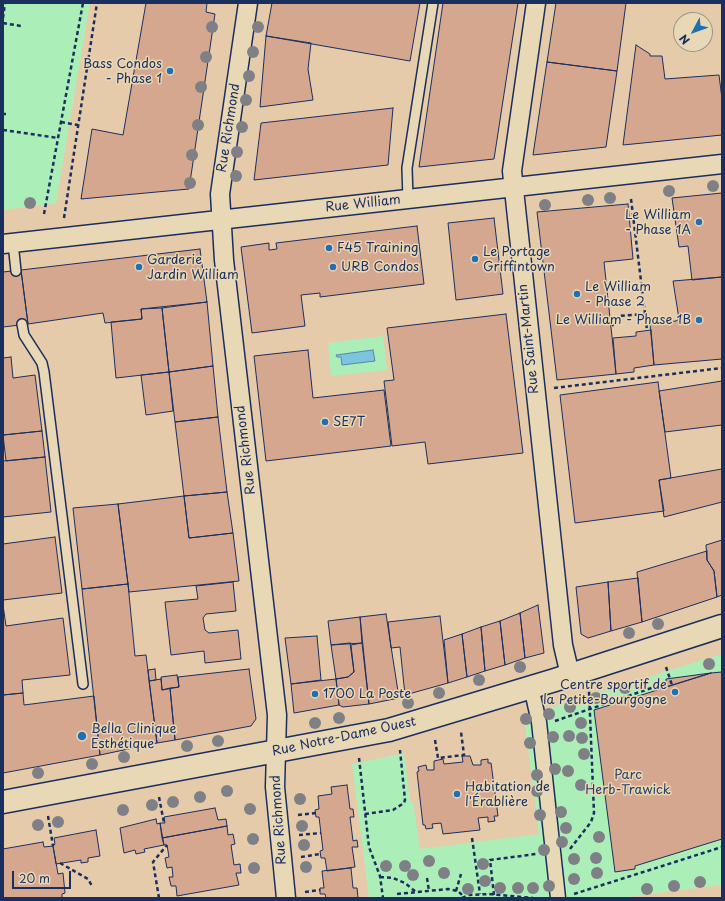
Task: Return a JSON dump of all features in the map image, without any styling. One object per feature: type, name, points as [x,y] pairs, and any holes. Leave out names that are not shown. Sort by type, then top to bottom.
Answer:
[{"type":"main road","name":"Rue Notre-Dame Ouest","points":[[3,802],[388,730],[570,675],[722,626]]},
{"type":"street","name":"Rue Richmond","points":[[248,3],[220,186],[221,219],[225,267],[277,715],[275,786],[286,898]]},
{"type":"street","name":"Rue Saint-Martin","points":[[536,3],[513,154],[513,188],[563,645],[570,675]]},
{"type":"street","name":"Rue William","points":[[8,243],[722,164]]},
{"type":"street","points":[[531,687],[539,726],[554,860],[564,897]]},
{"type":"lane","points":[[408,199],[406,168],[433,3]]},
{"type":"lane","points":[[8,243],[16,271]]},
{"type":"lane","points":[[22,324],[24,335],[42,363],[44,372],[82,684]]},
{"type":"path","points":[[3,18],[5,3]]},
{"type":"path","points":[[44,214],[83,3]]},
{"type":"path","points":[[64,220],[97,3]]},
{"type":"path","points":[[3,23],[21,26]]},
{"type":"path","points":[[61,122],[78,125]]},
{"type":"path","points":[[3,130],[58,138]]},
{"type":"path","points":[[630,199],[647,330]]},
{"type":"path","points":[[612,326],[619,316],[645,314]]},
{"type":"path","points":[[552,388],[722,368]]},
{"type":"path","points":[[666,667],[672,685]]},
{"type":"path","points":[[539,726],[666,683]]},
{"type":"path","points":[[554,860],[562,858],[567,853],[588,826],[594,813],[591,709],[589,691]]},
{"type":"path","points":[[435,740],[438,758],[464,755],[461,732]]},
{"type":"path","points":[[365,814],[393,810],[404,803],[405,800],[400,750]]},
{"type":"path","points":[[359,758],[369,847],[380,877],[383,898]]},
{"type":"path","points":[[159,796],[164,823]]},
{"type":"path","points":[[298,815],[316,813]]},
{"type":"path","points":[[48,816],[53,846]]},
{"type":"path","points":[[300,835],[321,833]]},
{"type":"path","points":[[472,838],[480,894]]},
{"type":"path","points":[[159,898],[153,862],[167,845]]},
{"type":"path","points":[[564,897],[722,847]]},
{"type":"path","points":[[301,857],[320,854]]},
{"type":"path","points":[[494,895],[490,860],[513,859],[537,854]]},
{"type":"path","points":[[60,863],[88,879],[92,886]]},
{"type":"path","points":[[456,891],[461,874]]},
{"type":"path","points":[[380,877],[393,878],[405,883],[416,892]]},
{"type":"path","points":[[427,878],[429,891]]},
{"type":"path","points":[[397,894],[448,889],[456,891],[463,898],[484,894],[533,898]]},
{"type":"path","points":[[305,892],[320,890]]},
{"type":"path","points":[[405,893],[406,898]]},
{"type":"path","points":[[484,894],[485,898]]},
{"type":"green space","points":[[3,3],[90,3],[56,203],[3,210]]},
{"type":"green space","points":[[383,336],[387,370],[331,376],[328,343]]},
{"type":"green space","name":"Parc Herb-Trawick","points":[[722,654],[722,885],[619,898],[369,898],[352,764],[404,753],[410,801],[413,801],[420,849],[539,834],[524,716]]},
{"type":"water","points":[[373,350],[375,361],[342,365],[341,357],[337,357],[336,355]]},
{"type":"building","name":"Bass Condos - Phase 1","points":[[146,3],[207,3],[206,12],[215,14],[189,189],[81,199],[92,129],[123,135]]},
{"type":"building","points":[[272,3],[420,3],[410,61],[266,36]]},
{"type":"building","points":[[443,3],[518,3],[494,159],[419,167]]},
{"type":"building","points":[[556,3],[626,3],[617,71],[547,62]]},
{"type":"building","points":[[266,36],[311,43],[308,69],[313,100],[260,107]]},
{"type":"building","points":[[636,45],[650,54],[650,56],[662,56],[665,79],[719,75],[722,99],[722,135],[623,145]]},
{"type":"building","points":[[547,62],[617,71],[606,147],[533,155]]},
{"type":"building","points":[[393,108],[388,165],[254,180],[261,123]]},
{"type":"building","name":"Le William - Phase 1A","points":[[722,193],[722,277],[692,280],[688,246],[679,247],[672,198]]},
{"type":"building","name":"Le William - Phase 2","points":[[628,204],[633,259],[604,262],[616,374],[557,380],[537,212]]},
{"type":"building","name":"Le Portage Griffintown","points":[[494,218],[503,294],[456,300],[448,223]]},
{"type":"building","name":"URB Condos","points":[[417,226],[424,284],[320,297],[320,293],[301,295],[305,326],[252,333],[241,247],[269,243],[269,250],[277,249],[276,243]]},
{"type":"building","points":[[200,249],[207,302],[141,309],[142,319],[105,323],[103,313],[28,324],[21,270]]},
{"type":"building","points":[[21,270],[28,324],[3,327],[3,272]]},
{"type":"building","name":"Le William - Phase 1B","points":[[722,277],[722,359],[654,365],[650,324],[676,321],[679,319],[673,281]]},
{"type":"building","points":[[207,302],[213,366],[169,372],[162,308]]},
{"type":"building","points":[[162,308],[169,372],[116,378],[111,322],[142,319],[141,309]]},
{"type":"building","points":[[506,314],[523,453],[428,464],[425,442],[392,446],[384,381],[394,380],[387,328]]},
{"type":"building","points":[[651,330],[654,365],[634,368],[634,372],[616,374],[613,338],[636,336],[636,332]]},
{"type":"building","name":"SE7T","points":[[308,350],[313,398],[384,390],[391,446],[266,461],[254,356]]},
{"type":"building","points":[[11,357],[13,378],[35,375],[42,431],[3,435],[3,358]]},
{"type":"building","points":[[213,366],[218,417],[175,422],[169,372]]},
{"type":"building","points":[[169,372],[173,411],[146,415],[141,375]]},
{"type":"building","points":[[722,381],[722,425],[665,432],[659,391]]},
{"type":"building","points":[[658,382],[671,478],[659,480],[664,511],[575,523],[560,395]]},
{"type":"building","points":[[218,417],[227,492],[184,496],[175,422]]},
{"type":"building","points":[[42,431],[45,457],[6,461],[3,435]]},
{"type":"building","points":[[45,457],[51,512],[3,517],[3,461]]},
{"type":"building","points":[[722,469],[722,502],[664,517],[659,480]]},
{"type":"building","points":[[227,492],[233,533],[189,538],[184,496]]},
{"type":"building","points":[[184,496],[189,538],[233,533],[239,581],[129,592],[118,504]]},
{"type":"building","points":[[118,504],[128,584],[82,589],[73,508]]},
{"type":"building","points":[[55,537],[62,593],[3,600],[3,544]]},
{"type":"building","points":[[722,540],[722,595],[717,597],[714,571],[707,560],[706,545]]},
{"type":"building","points":[[707,551],[707,560],[714,571],[717,597],[642,622],[637,572]]},
{"type":"building","points":[[638,578],[642,622],[611,631],[608,582]]},
{"type":"building","points":[[233,582],[236,611],[206,614],[203,618],[205,630],[209,633],[238,630],[241,659],[205,663],[204,651],[171,655],[165,602],[198,599],[196,586]]},
{"type":"building","points":[[608,582],[611,631],[588,638],[581,634],[576,587]]},
{"type":"building","points":[[128,584],[135,656],[146,655],[157,743],[100,755],[82,589]]},
{"type":"building","points":[[3,605],[6,626],[63,618],[70,675],[22,680],[23,693],[3,695]]},
{"type":"building","points":[[538,605],[544,653],[525,658],[520,613]]},
{"type":"building","points":[[520,613],[525,658],[505,665],[500,621]]},
{"type":"building","points":[[386,614],[399,698],[369,704],[360,617]]},
{"type":"building","points":[[440,616],[448,683],[405,695],[400,647],[391,648],[388,622]]},
{"type":"building","points":[[360,617],[362,643],[331,645],[328,621]]},
{"type":"building","points":[[500,621],[505,665],[485,671],[481,627]]},
{"type":"building","points":[[481,627],[485,671],[467,677],[462,634]]},
{"type":"building","points":[[462,634],[467,677],[448,683],[444,640]]},
{"type":"building","points":[[317,636],[321,680],[291,684],[285,638]]},
{"type":"building","points":[[350,643],[354,672],[348,677],[336,679],[331,645]]},
{"type":"building","points":[[362,643],[369,704],[343,707],[339,705],[336,679],[348,677],[354,672],[351,645]]},
{"type":"building","points":[[155,669],[156,680],[149,681],[148,670]]},
{"type":"building","points":[[249,669],[256,719],[251,726],[175,740],[170,688],[179,687],[178,677]]},
{"type":"building","points":[[722,672],[722,839],[635,866],[635,869],[615,872],[594,710],[711,673]]},
{"type":"building","points":[[711,673],[672,685],[666,687],[666,679]]},
{"type":"building","points":[[177,675],[179,687],[162,690],[161,677]]},
{"type":"building","points":[[161,679],[162,690],[170,688],[175,740],[157,743],[149,681]]},
{"type":"building","name":"1700 La Poste","points":[[336,679],[339,705],[294,713],[291,684]]},
{"type":"building","points":[[23,693],[24,705],[94,696],[100,755],[3,773],[3,695]]},
{"type":"building","name":"Habitation de l'Érablière","points":[[462,756],[470,756],[473,765],[481,765],[481,760],[488,759],[488,763],[491,763],[498,816],[494,816],[495,821],[488,822],[488,817],[478,818],[480,830],[443,834],[441,823],[432,824],[433,828],[426,829],[425,825],[423,825],[417,772],[419,771],[418,767],[426,765],[427,770],[434,770],[434,761],[443,759],[444,764],[463,762]]},
{"type":"building","points":[[347,785],[350,809],[353,809],[354,817],[350,817],[353,841],[357,840],[358,847],[352,847],[355,867],[327,871],[325,858],[321,858],[320,851],[323,850],[319,817],[316,817],[315,810],[319,809],[318,796],[332,794],[331,787]]},
{"type":"building","points":[[215,808],[218,820],[226,819],[227,826],[162,838],[160,823],[165,823],[164,817]]},
{"type":"building","points":[[156,819],[157,824],[160,823],[164,845],[144,849],[145,852],[136,854],[135,850],[124,853],[120,828]]},
{"type":"building","points":[[227,826],[228,835],[233,834],[235,844],[231,845],[234,865],[240,864],[241,873],[236,873],[239,885],[177,896],[176,886],[171,886],[169,877],[173,877],[172,867],[167,868],[165,858],[169,857],[167,845],[164,845],[162,838]]},
{"type":"building","points":[[96,830],[100,856],[88,858],[88,862],[81,863],[81,860],[56,864],[53,846],[55,844],[54,838]]},
{"type":"building","points":[[43,842],[44,847],[53,846],[58,874],[63,873],[65,893],[62,894],[62,898],[3,898],[3,849]]},
{"type":"building","points":[[351,868],[353,888],[357,888],[358,898],[326,898],[325,894],[320,894],[320,888],[324,888],[322,871]]},
{"type":"place","name":"Bass Condos - Phase 1","points":[[170,71]]},
{"type":"place","name":"Le William - Phase 1A","points":[[699,222]]},
{"type":"place","name":"F45 Training","points":[[329,248]]},
{"type":"place","name":"Le Portage Griffintown","points":[[475,259]]},
{"type":"place","name":"Garderie Jardin William","points":[[139,267]]},
{"type":"place","name":"URB Condos","points":[[333,267]]},
{"type":"place","name":"Le William - Phase 2","points":[[577,294]]},
{"type":"place","name":"Le William - Phase 1B","points":[[699,320]]},
{"type":"place","name":"SE7T","points":[[325,422]]},
{"type":"place","name":"Centre sportif de la Petite-Bourgogne","points":[[675,692]]},
{"type":"place","name":"1700 La Poste","points":[[315,694]]},
{"type":"place","name":"Bella Clinique Esthétique","points":[[82,736]]},
{"type":"place","name":"Habitation de l'Érablière","points":[[457,794]]}]
